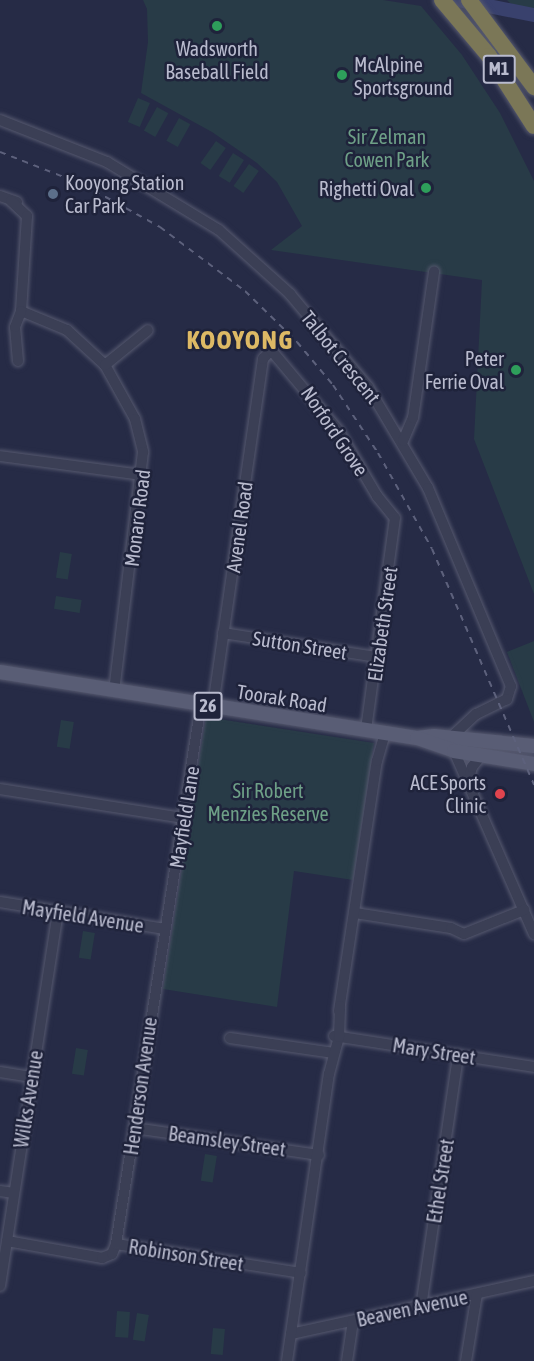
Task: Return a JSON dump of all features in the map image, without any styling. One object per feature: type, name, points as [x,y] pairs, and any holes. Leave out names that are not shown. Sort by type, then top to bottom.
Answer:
[{"type":"highway","name":"M1","points":[[442,0],[503,75],[534,126]]},
{"type":"highway","name":"M1","points":[[469,0],[534,87]]},
{"type":"main road","name":"Toorak Road","points":[[0,672],[452,744],[480,757],[534,764]]},
{"type":"main road","name":"Toorak Road","points":[[452,744],[477,741],[534,746]]},
{"type":"street","name":"Talbot Crescent","points":[[0,120],[107,162],[219,230],[268,272],[349,363],[403,441],[444,524],[511,686],[505,700],[475,715],[452,744]]},
{"type":"street","points":[[0,196],[11,201],[26,213],[27,240],[19,295],[18,361]]},
{"type":"street","points":[[403,441],[410,432],[434,272]]},
{"type":"street","name":"Monaro Road","points":[[19,314],[67,330],[105,365],[135,419],[143,452],[143,475],[114,690]]},
{"type":"street","points":[[105,365],[148,330]]},
{"type":"street","name":"Norford Grove","points":[[268,350],[278,354],[338,430],[377,496],[395,518]]},
{"type":"street","name":"Avenel Road","points":[[207,705],[224,633],[263,359],[268,350]]},
{"type":"street","points":[[395,428],[412,410]]},
{"type":"street","points":[[0,456],[143,475]]},
{"type":"street","name":"Elizabeth Street","points":[[287,1361],[298,1272],[331,1053],[336,1036],[356,914],[357,888],[377,761],[377,657],[395,518]]},
{"type":"street","name":"Sutton Street","points":[[224,633],[377,657]]},
{"type":"street","name":"Mayfield Lane","points":[[165,929],[207,705]]},
{"type":"street","points":[[475,715],[472,726],[477,741]]},
{"type":"street","points":[[452,744],[534,934]]},
{"type":"street","points":[[469,779],[472,767],[480,757]]},
{"type":"street","points":[[0,789],[184,819]]},
{"type":"street","name":"Mayfield Avenue","points":[[0,902],[165,929]]},
{"type":"street","points":[[356,914],[464,934],[524,910]]},
{"type":"street","name":"Wilks Avenue","points":[[0,1286],[58,912]]},
{"type":"street","name":"Henderson Avenue","points":[[116,1244],[165,929]]},
{"type":"street","name":"Mary Street","points":[[336,1036],[534,1067]]},
{"type":"street","points":[[230,1038],[331,1053]]},
{"type":"street","name":"Ethel Street","points":[[421,1306],[458,1055]]},
{"type":"street","points":[[0,1072],[31,1077]]},
{"type":"street","name":"Beamsley Street","points":[[134,1128],[316,1155]]},
{"type":"street","points":[[0,1191],[14,1194]]},
{"type":"street","name":"Robinson Street","points":[[7,1241],[102,1258],[112,1254],[116,1244],[298,1272]]},
{"type":"street","name":"Beaven Avenue","points":[[291,1334],[534,1281]]},
{"type":"street","points":[[466,1361],[477,1294]]},
{"type":"street","points":[[347,1361],[353,1321]]},
{"type":"green space","name":"Sir Zelman Cowen Park","points":[[143,0],[383,0],[421,6],[462,55],[500,113],[534,181],[534,594],[474,439],[482,280],[271,250],[302,226],[277,182],[257,163],[212,132],[141,93],[148,42],[147,9]]},
{"type":"green space","points":[[507,0],[534,0],[534,13],[510,3]]},
{"type":"green space","points":[[138,98],[150,103],[140,127],[128,122]]},
{"type":"green space","points":[[157,107],[168,113],[155,137],[144,131]]},
{"type":"green space","points":[[179,118],[190,124],[178,147],[166,141]]},
{"type":"green space","points":[[216,141],[226,148],[210,170],[201,163]]},
{"type":"green space","points":[[233,153],[244,160],[230,183],[219,176]]},
{"type":"green space","points":[[249,164],[259,171],[243,193],[234,186]]},
{"type":"green space","points":[[60,552],[72,554],[68,580],[56,578]]},
{"type":"green space","points":[[56,596],[82,600],[80,613],[54,609]]},
{"type":"green space","points":[[534,641],[534,722],[507,652]]},
{"type":"green space","name":"Sir Robert Menzies Reserve","points":[[206,717],[374,743],[353,880],[294,871],[277,1007],[163,989]]},
{"type":"green space","points":[[61,720],[74,722],[70,749],[57,747]]},
{"type":"green space","points":[[83,931],[95,933],[91,960],[79,958]]},
{"type":"green space","points":[[76,1048],[88,1050],[84,1076],[72,1074]]},
{"type":"green space","points":[[205,1154],[217,1156],[213,1183],[201,1181]]},
{"type":"green space","points":[[117,1311],[130,1312],[128,1338],[115,1337]]},
{"type":"green space","points":[[137,1313],[149,1315],[145,1342],[133,1340]]},
{"type":"green space","points":[[213,1328],[225,1329],[223,1355],[211,1354]]},
{"type":"waterway","points":[[458,0],[534,15]]},
{"type":"railway","points":[[0,152],[84,185],[160,227],[245,291],[297,342],[333,385],[378,453],[432,549],[534,785]]},
{"type":"place","name":"Wadsworth Baseball Field","points":[[217,26]]},
{"type":"place","name":"McAlpine Sportsground","points":[[342,75]]},
{"type":"place","name":"Righetti Oval","points":[[426,188]]},
{"type":"place","name":"Kooyong Station Car Park","points":[[53,194]]},
{"type":"place","name":"Peter Ferrie Oval","points":[[516,370]]},
{"type":"place","name":"ACE Sports Clinic","points":[[500,794]]},
{"type":"district","name":"KOOYONG","points":[[240,341]]}]
